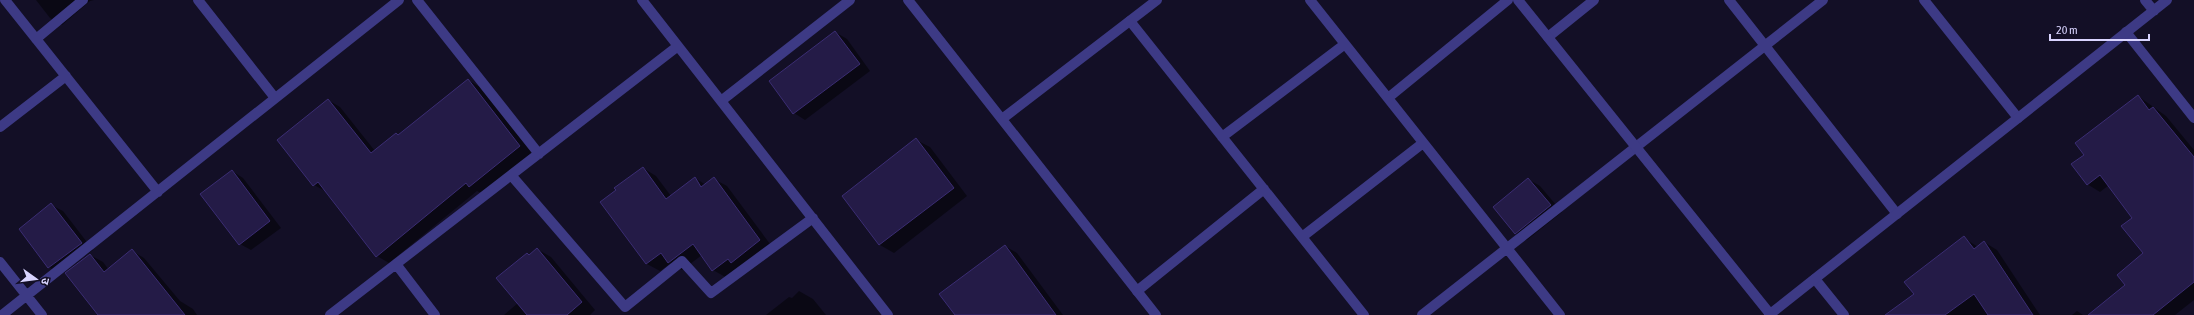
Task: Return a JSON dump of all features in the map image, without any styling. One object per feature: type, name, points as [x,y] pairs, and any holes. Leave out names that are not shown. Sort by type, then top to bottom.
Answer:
[{"type":"street","points":[[5,0],[158,192]]},
{"type":"street","points":[[36,39],[83,0]]},
{"type":"street","points":[[198,0],[275,98]]},
{"type":"street","points":[[2,315],[399,0]]},
{"type":"street","points":[[417,0],[539,154]]},
{"type":"street","points":[[642,0],[888,315]]},
{"type":"street","points":[[721,101],[850,0]]},
{"type":"street","points":[[908,0],[1156,315]]},
{"type":"street","points":[[1002,119],[1157,0]]},
{"type":"street","points":[[1310,0],[1560,315]]},
{"type":"street","points":[[1388,98],[1508,0]]},
{"type":"street","points":[[1518,0],[1770,315],[2167,0]]},
{"type":"street","points":[[1548,37],[1594,0]]},
{"type":"street","points":[[1729,0],[1897,214]]},
{"type":"street","points":[[1422,315],[1823,0]]},
{"type":"street","points":[[1924,0],[2018,118]]},
{"type":"street","points":[[2145,0],[2154,10]]},
{"type":"street","points":[[1130,21],[1364,315]]},
{"type":"street","points":[[2126,32],[2194,118]]},
{"type":"street","points":[[1222,137],[1345,44]]},
{"type":"street","points":[[330,315],[678,46]]},
{"type":"street","points":[[0,127],[66,76]]},
{"type":"street","points":[[1302,237],[1423,143]]},
{"type":"street","points":[[511,175],[625,307],[682,261],[711,293],[813,218]]},
{"type":"street","points":[[1137,291],[1264,189]]},
{"type":"street","points":[[0,262],[42,315]]},
{"type":"street","points":[[396,264],[435,315]]},
{"type":"street","points":[[1815,279],[1844,315]]},
{"type":"building","points":[[835,31],[860,64],[793,114],[769,81]]},
{"type":"building","points":[[468,79],[520,146],[469,187],[466,183],[376,257],[318,182],[313,186],[277,140],[328,99],[371,153],[396,133],[398,135]]},
{"type":"building","points":[[2138,95],[2149,110],[2153,107],[2194,157],[2194,282],[2153,315],[2088,315],[2125,285],[2117,275],[2143,253],[2121,226],[2132,218],[2100,175],[2087,185],[2071,164],[2084,155],[2075,143]]},
{"type":"building","points":[[916,138],[954,188],[879,245],[842,196]]},
{"type":"building","points":[[643,167],[666,199],[695,177],[701,187],[714,177],[760,240],[731,263],[728,259],[712,271],[693,244],[668,263],[661,253],[646,264],[600,202],[616,190],[614,188]]},
{"type":"building","points":[[232,170],[270,221],[239,245],[200,194]]},
{"type":"building","points":[[1528,178],[1551,205],[1515,234],[1493,207]]},
{"type":"building","points":[[51,203],[82,243],[48,268],[19,229]]},
{"type":"building","points":[[1964,236],[1974,249],[1984,241],[2033,315],[1988,315],[1974,294],[1945,315],[1885,315],[1914,294],[1904,282]]},
{"type":"building","points":[[1005,245],[1056,315],[955,315],[939,294]]},
{"type":"building","points":[[537,248],[582,302],[567,315],[527,315],[496,278],[527,253],[529,255]]},
{"type":"building","points":[[132,249],[185,315],[98,315],[65,273],[90,254],[104,272]]}]
